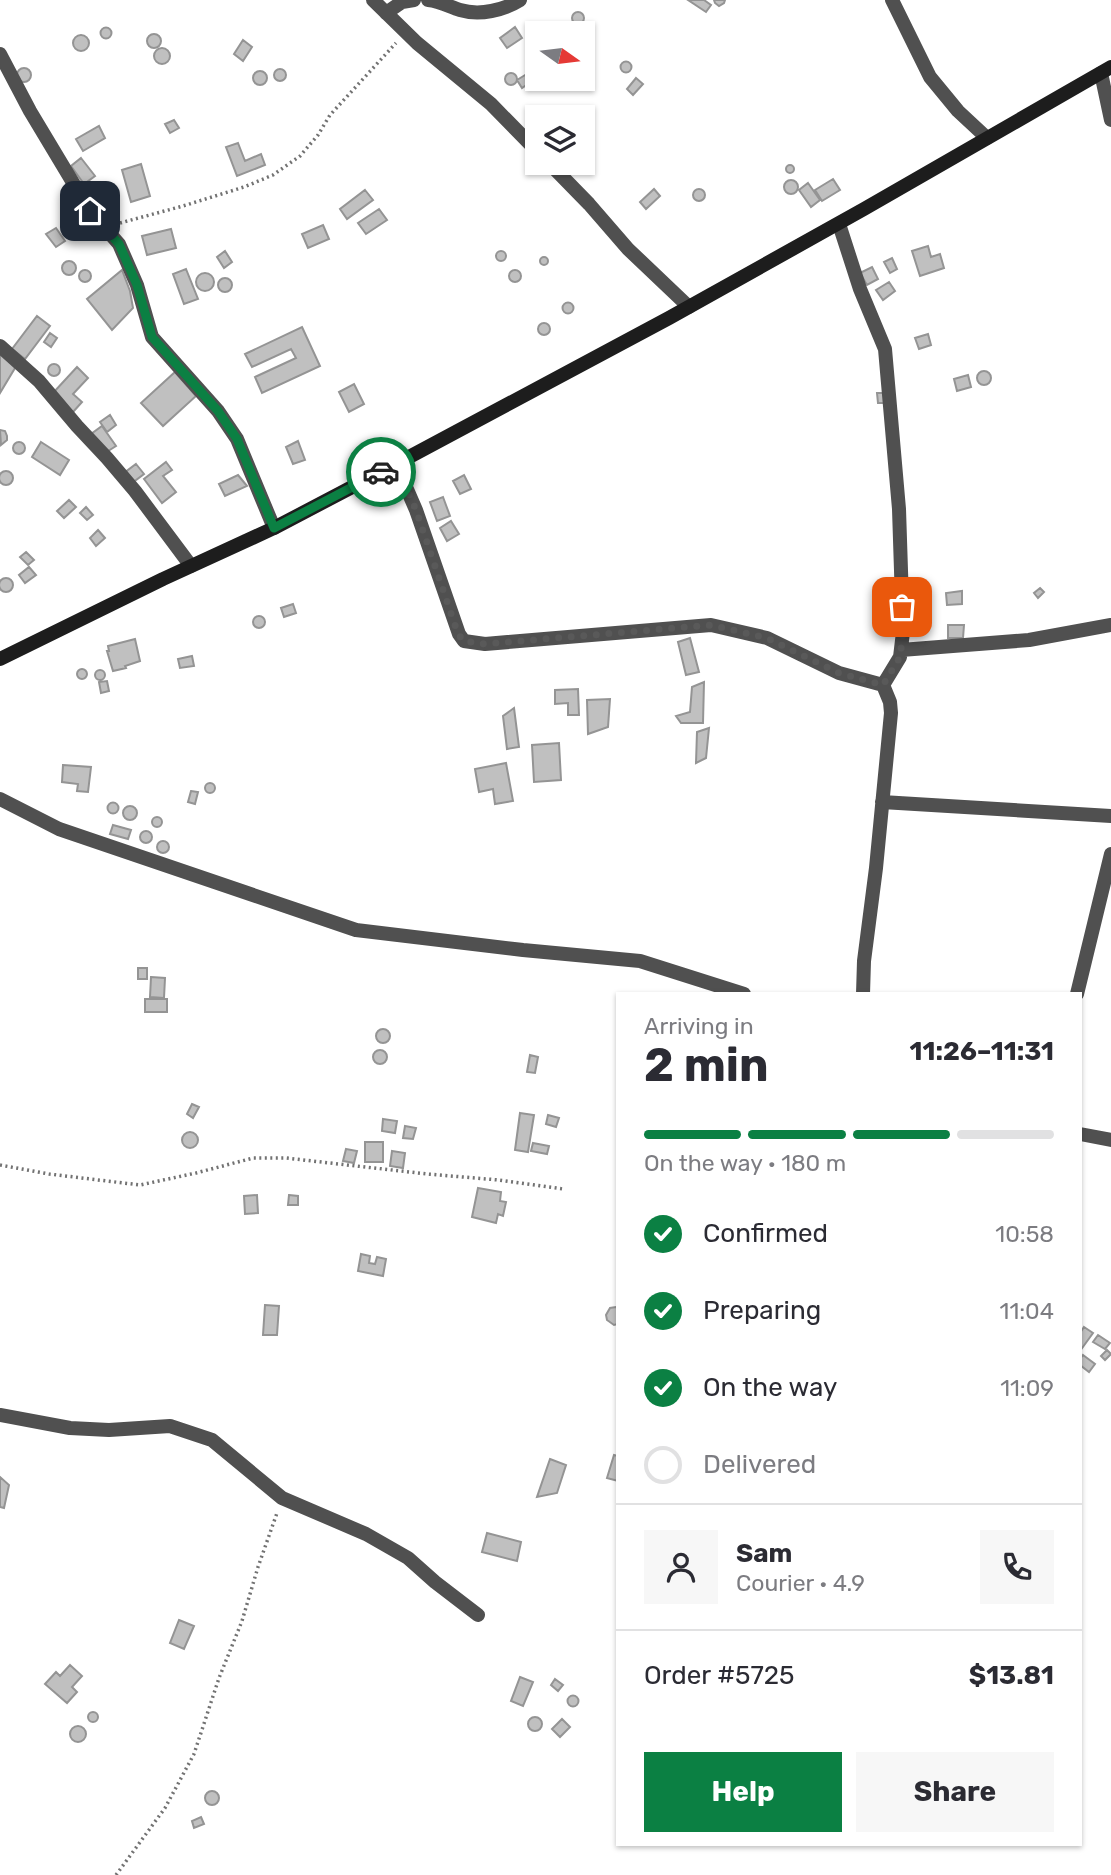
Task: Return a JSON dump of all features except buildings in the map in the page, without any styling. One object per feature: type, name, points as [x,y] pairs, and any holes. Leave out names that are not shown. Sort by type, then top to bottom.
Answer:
[{"type":"street","points":[[373,0],[491,104],[525,139]]},
{"type":"street","points":[[386,13],[402,2],[414,0]]},
{"type":"street","points":[[428,0],[464,11],[508,8],[520,0]]},
{"type":"street","points":[[892,0],[930,77],[958,111],[987,138]]},
{"type":"street","points":[[0,54],[30,111],[90,211],[119,244],[137,285],[152,337],[218,411],[237,439],[274,528]]},
{"type":"street","points":[[0,659],[274,528],[396,464],[689,307],[1106,70],[1111,120]]},
{"type":"street","points":[[561,175],[628,250],[689,307]]},
{"type":"street","points":[[839,223],[860,289],[885,349],[899,509],[903,632],[900,657],[883,685]]},
{"type":"street","points":[[0,346],[39,381],[107,458],[191,566]]},
{"type":"street","points":[[396,464],[416,510],[458,634],[464,641],[485,644],[711,625],[767,638],[839,673],[883,685]]},
{"type":"street","points":[[901,650],[1029,640],[1111,625]]},
{"type":"street","points":[[863,992],[864,961],[891,713],[883,685]]},
{"type":"street","points":[[0,799],[59,829],[356,930],[640,961],[738,992]]},
{"type":"street","points":[[882,802],[1111,816]]},
{"type":"street","points":[[1077,992],[1111,854]]},
{"type":"street","points":[[1082,1134],[1111,1140]]},
{"type":"street","points":[[0,1415],[70,1428],[109,1430],[170,1426],[212,1440],[282,1498],[366,1534],[408,1558],[478,1615]]},
{"type":"path","points":[[104,228],[244,187],[272,175],[300,156],[330,115],[382,60],[405,31]]},
{"type":"path","points":[[0,1164],[49,1174],[140,1185],[253,1158],[286,1158],[563,1189]]},
{"type":"path","points":[[116,1875],[165,1808],[194,1754],[219,1678],[242,1621],[282,1498]]},
{"type":"way so far","points":[[381,472],[396,464],[416,510],[458,634],[464,641],[471,643],[711,625],[767,638],[839,673],[883,685],[900,657],[902,607]]},
{"type":"route","points":[[90,211],[119,244],[137,285],[152,337],[218,411],[237,439],[274,528],[381,472]]}]
